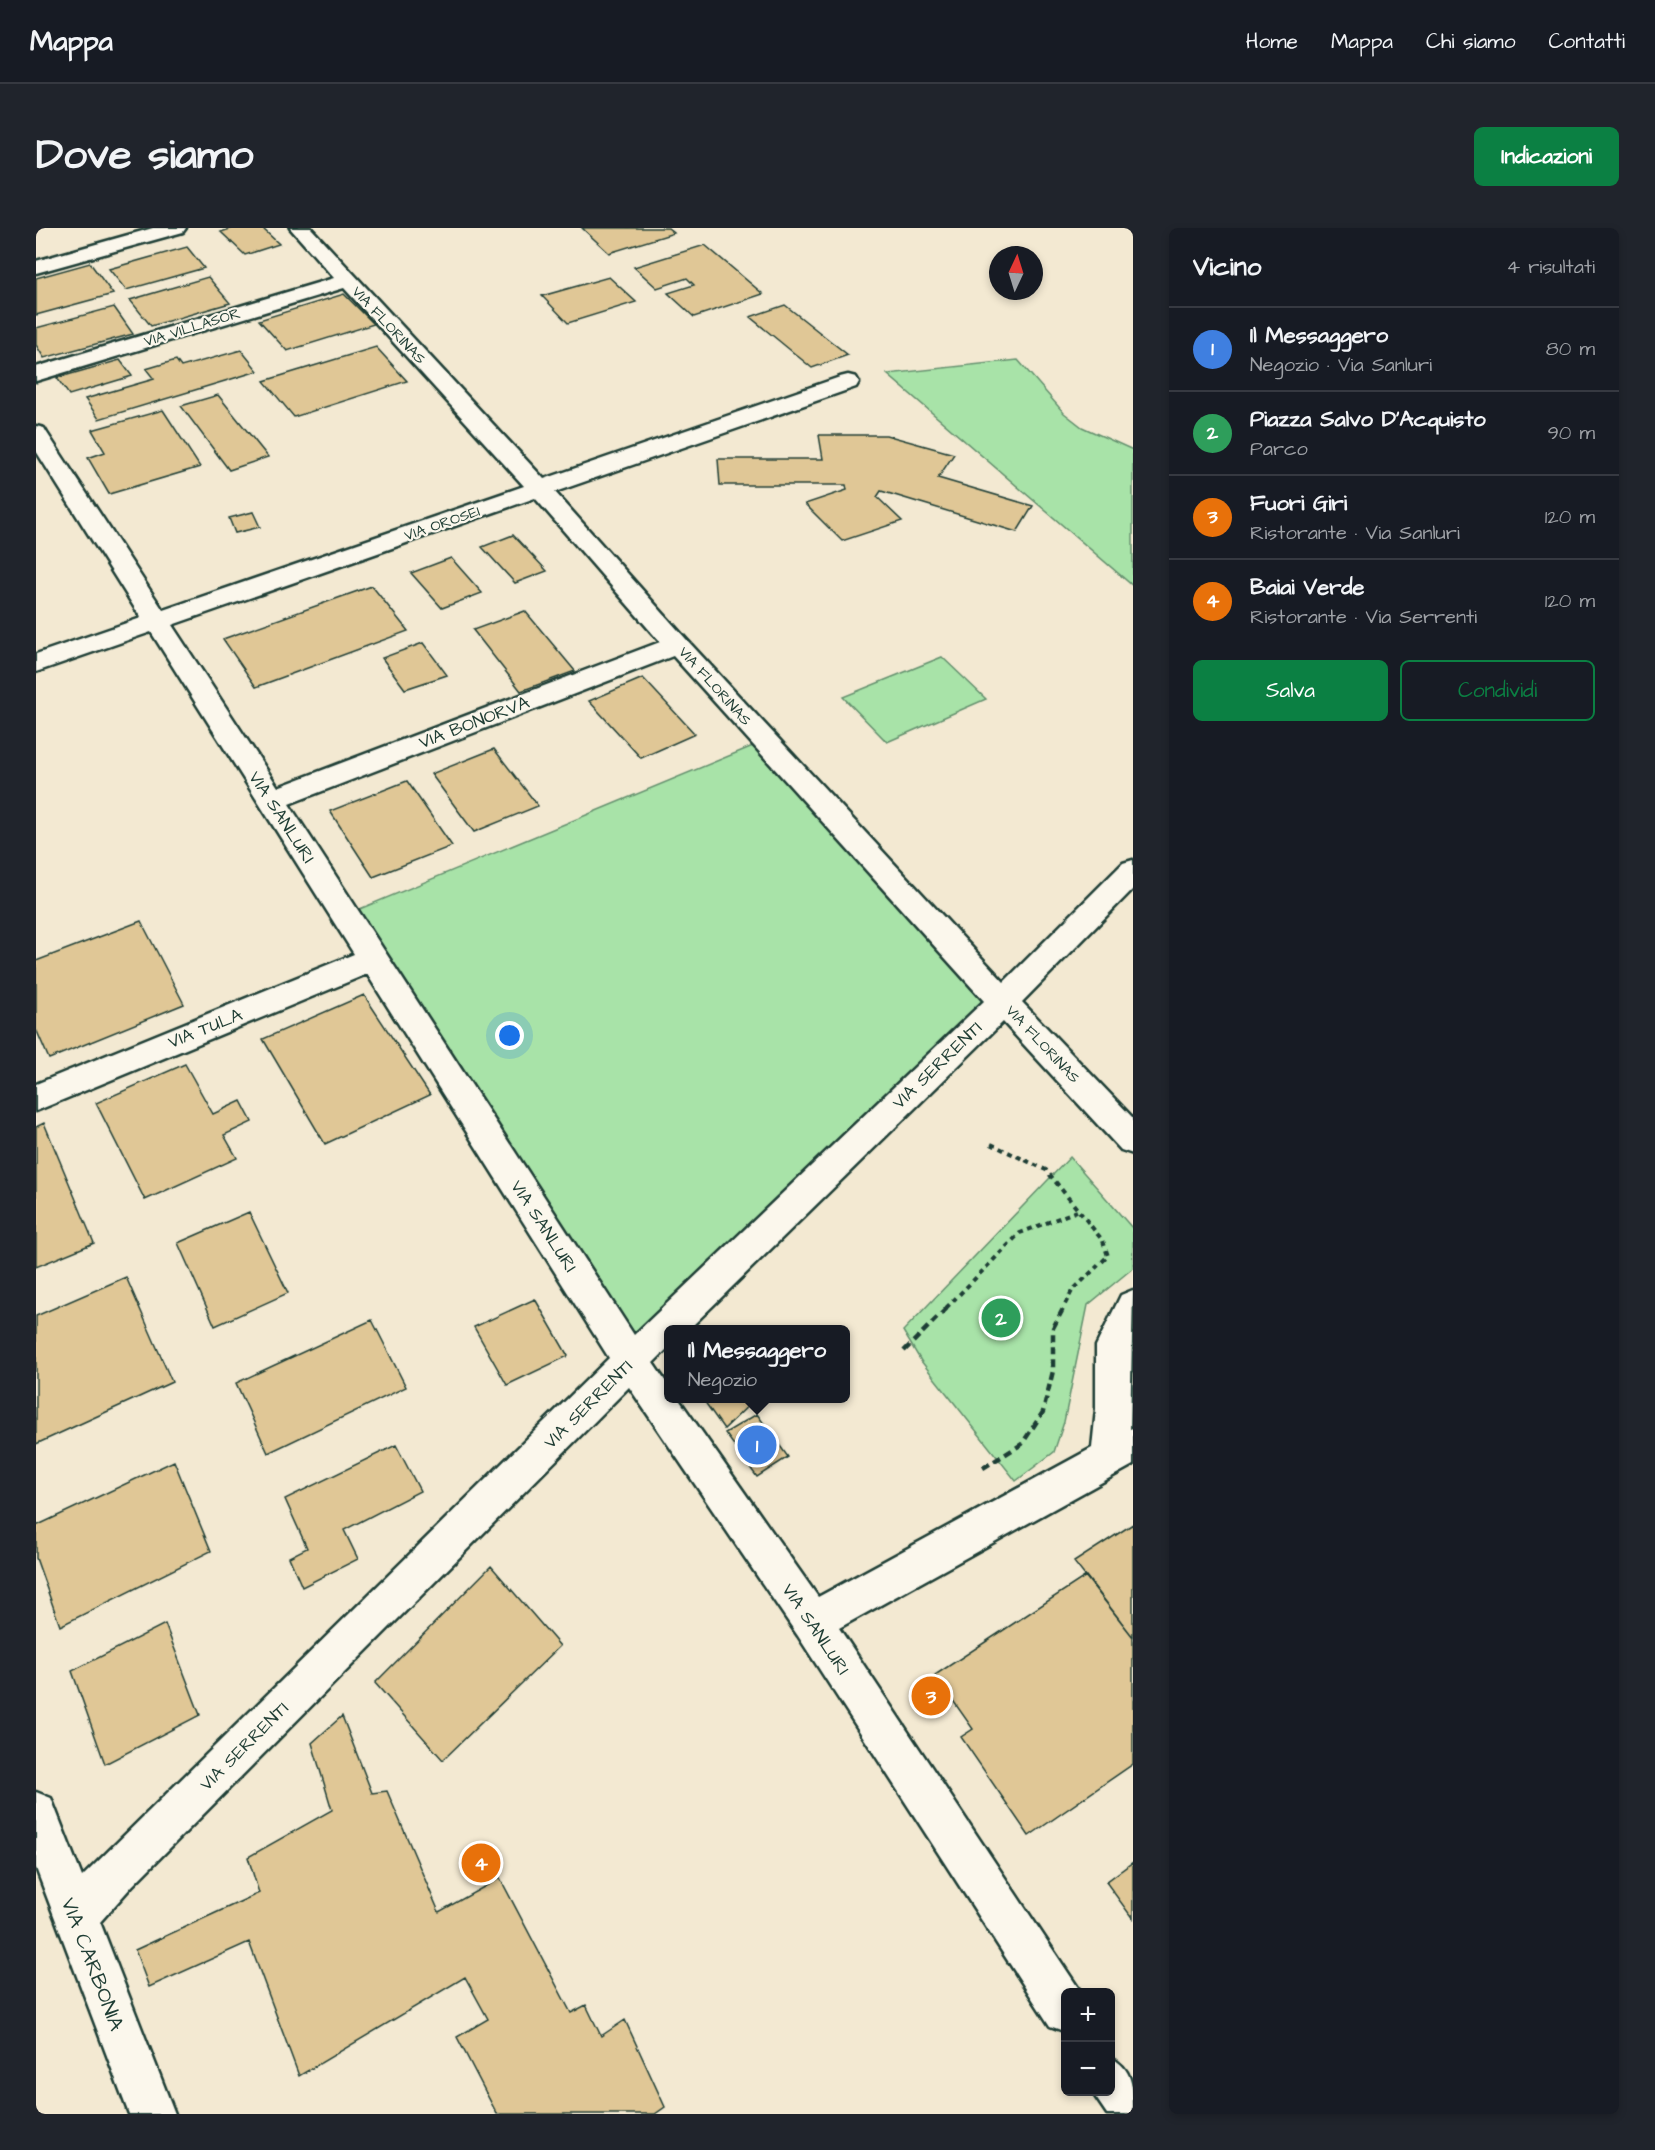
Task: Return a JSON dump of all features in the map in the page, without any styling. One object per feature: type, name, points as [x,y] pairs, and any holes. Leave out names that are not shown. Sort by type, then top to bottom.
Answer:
[{"type":"street","points":[[36,267],[176,228]]},
{"type":"street","name":"VIA FLORINAS","points":[[300,228],[540,489],[677,645],[1133,1140]]},
{"type":"street","name":"VIA VILLASOR","points":[[36,374],[348,280]]},
{"type":"street","name":"VIA OROSEI","points":[[36,663],[848,382]]},
{"type":"street","name":"VIA SANLURI","points":[[36,433],[631,1361],[812,1622],[1061,2004]]},
{"type":"street","name":"VIA BONORVA","points":[[271,800],[677,645]]},
{"type":"street","name":"VIA SERRENTI","points":[[668,1325],[1004,1001],[1133,871]]},
{"type":"street","name":"VIA TULA","points":[[36,1098],[373,959]]},
{"type":"street","points":[[812,1622],[1121,1451],[1114,1410],[1114,1346],[1133,1306]]},
{"type":"street","name":"VIA SERRENTI","points":[[75,1917],[117,1871],[664,1329]]},
{"type":"street","name":"VIA CARBONIA","points":[[36,1813],[152,2114]]},
{"type":"street","points":[[1115,2086],[1133,2113]]},
{"type":"path","points":[[983,1468],[1022,1444],[1043,1412],[1053,1371],[1053,1328],[1072,1291],[1108,1256],[1103,1241],[1046,1170],[992,1144]]},
{"type":"path","points":[[904,1351],[1020,1233],[1077,1211]]},
{"type":"green space","points":[[1018,360],[1064,413],[1082,427],[1133,450],[1133,586],[887,374]]},
{"type":"green space","points":[[942,657],[986,699],[887,742],[843,697]]},
{"type":"green space","points":[[765,741],[1004,1001],[668,1325],[664,1325],[664,1329],[631,1361],[345,915]]},
{"type":"green space","points":[[1070,1157],[1133,1229],[1133,1268],[1088,1305],[1064,1422],[1054,1452],[1016,1481],[921,1361],[903,1331]]},
{"type":"building","points":[[233,228],[262,228],[279,244],[245,255],[221,232]]},
{"type":"building","points":[[582,228],[668,228],[674,233],[609,253]]},
{"type":"building","points":[[705,245],[763,294],[694,317],[668,293],[694,285],[687,278],[657,288],[634,267]]},
{"type":"building","points":[[187,247],[204,268],[126,290],[109,269]]},
{"type":"building","points":[[90,263],[113,294],[36,315],[36,278]]},
{"type":"building","points":[[208,277],[230,303],[151,326],[130,300]]},
{"type":"building","points":[[609,277],[636,302],[568,323],[542,296]]},
{"type":"building","points":[[344,294],[374,324],[287,351],[259,320]]},
{"type":"building","points":[[785,305],[848,355],[812,368],[750,317]]},
{"type":"building","points":[[114,307],[133,334],[44,358],[36,345],[36,328]]},
{"type":"building","points":[[376,347],[407,381],[294,417],[264,381]]},
{"type":"building","points":[[241,350],[258,371],[99,419],[85,399],[154,379],[146,369],[176,360],[181,367]]},
{"type":"building","points":[[120,360],[132,376],[69,395],[57,378]]},
{"type":"building","points":[[218,395],[268,457],[229,470],[181,406]]},
{"type":"building","points":[[163,410],[200,467],[109,494],[88,458],[105,452],[92,430]]},
{"type":"building","points":[[819,435],[886,435],[954,454],[938,478],[1033,506],[1017,532],[881,491],[877,497],[902,521],[842,541],[805,504],[847,490],[846,485],[720,485],[718,459],[823,459]]},
{"type":"building","points":[[253,512],[260,527],[235,533],[229,518]]},
{"type":"building","points":[[513,535],[547,571],[515,583],[482,547]]},
{"type":"building","points":[[451,558],[482,593],[442,608],[411,573]]},
{"type":"building","points":[[372,586],[408,631],[256,687],[223,639]]},
{"type":"building","points":[[525,611],[575,671],[521,691],[473,630]]},
{"type":"building","points":[[423,643],[447,675],[405,689],[382,658]]},
{"type":"building","points":[[643,678],[695,734],[641,758],[589,701]]},
{"type":"building","points":[[494,749],[538,806],[474,832],[431,774]]},
{"type":"building","points":[[407,781],[452,846],[373,877],[330,811]]},
{"type":"building","points":[[141,921],[184,1004],[49,1059],[36,1029],[36,961]]},
{"type":"building","points":[[364,995],[430,1095],[325,1144],[263,1039]]},
{"type":"building","points":[[185,1064],[213,1114],[241,1101],[252,1122],[224,1135],[237,1158],[145,1200],[96,1103]]},
{"type":"building","points":[[44,1123],[94,1243],[36,1267],[36,1127]]},
{"type":"building","points":[[249,1212],[288,1293],[215,1326],[178,1243]]},
{"type":"building","points":[[126,1277],[172,1382],[36,1444],[36,1316]]},
{"type":"building","points":[[535,1299],[568,1356],[507,1385],[474,1327]]},
{"type":"building","points":[[372,1320],[406,1387],[268,1453],[236,1383]]},
{"type":"building","points":[[706,1403],[751,1403],[724,1429]]},
{"type":"building","points":[[757,1414],[788,1457],[757,1477],[725,1433]]},
{"type":"building","points":[[396,1445],[420,1491],[344,1530],[358,1559],[302,1587],[289,1557],[307,1548],[285,1499]]},
{"type":"building","points":[[174,1461],[211,1551],[60,1626],[36,1558],[36,1526]]},
{"type":"building","points":[[1133,1524],[1133,1637],[1074,1562]]},
{"type":"building","points":[[491,1566],[560,1646],[443,1760],[375,1683]]},
{"type":"building","points":[[1086,1576],[1133,1637],[1133,1764],[1029,1836],[961,1737],[973,1729],[935,1675]]},
{"type":"building","points":[[165,1624],[200,1715],[105,1764],[72,1671]]},
{"type":"building","points":[[342,1716],[372,1793],[387,1791],[439,1912],[500,1878],[571,2013],[586,2005],[601,2036],[625,2020],[665,2107],[655,2114],[497,2114],[457,2037],[488,2019],[465,1977],[299,2076],[249,1942],[149,1987],[135,1950],[259,1893],[248,1857],[332,1810],[312,1743]]},
{"type":"building","points":[[1133,1862],[1133,1919],[1106,1882]]},
{"type":"place","name":"Piazza Salvo D'Acquisto","points":[[1001,1318]]},
{"type":"place","name":"Il Messaggero","points":[[757,1445]]},
{"type":"place","name":"Fuori Giri","points":[[931,1696]]},
{"type":"place","name":"Baiai Verde","points":[[481,1863]]}]
